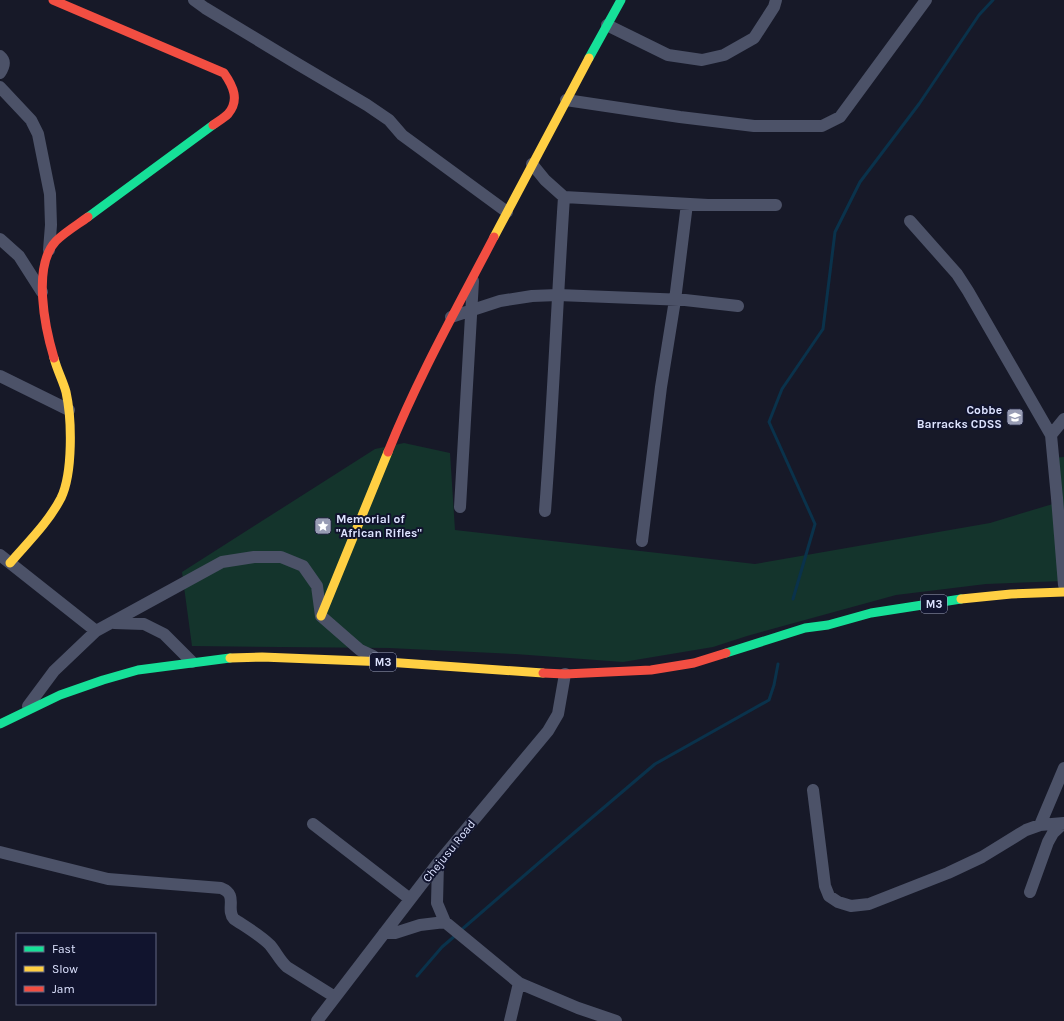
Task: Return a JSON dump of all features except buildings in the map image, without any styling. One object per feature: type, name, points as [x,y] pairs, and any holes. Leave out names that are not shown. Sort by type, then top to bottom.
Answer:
[{"type":"main road","points":[[5,559],[50,515],[58,503],[65,487],[69,470],[69,410],[46,324],[42,292],[44,269],[49,250],[56,241],[228,114],[233,105],[236,94],[224,74],[53,0]]},
{"type":"main road","points":[[321,616],[401,418],[451,317],[566,100],[621,0]]},
{"type":"main road","name":"M3","points":[[0,724],[60,695],[103,680],[138,670],[192,662],[227,658],[262,657],[387,662],[565,674],[650,670],[694,663],[805,628],[828,625],[871,613],[969,598],[1011,594],[1064,592]]},
{"type":"street","points":[[194,0],[367,105],[389,120],[402,136],[507,212]]},
{"type":"street","points":[[607,25],[668,55],[702,60],[724,55],[754,38],[774,6],[776,0]]},
{"type":"street","points":[[566,100],[680,117],[754,126],[822,126],[840,117],[926,0]]},
{"type":"street","points":[[0,56],[3,58],[4,62],[3,69],[0,73]]},
{"type":"street","points":[[0,87],[31,120],[38,134],[50,194],[51,225],[49,250]]},
{"type":"street","points":[[532,164],[545,180],[564,197],[687,204],[776,205]]},
{"type":"street","points":[[545,511],[554,396],[564,197]]},
{"type":"street","points":[[642,541],[661,387],[675,300],[687,204]]},
{"type":"street","points":[[910,221],[957,274],[1050,435],[1064,585]]},
{"type":"street","points":[[0,239],[19,256],[42,292]]},
{"type":"street","points":[[460,506],[473,278]]},
{"type":"street","points":[[451,317],[500,301],[532,296],[558,295],[675,300],[738,306]]},
{"type":"street","points":[[0,376],[69,410]]},
{"type":"street","points":[[1050,435],[1064,419]]},
{"type":"street","points":[[23,713],[54,671],[96,632],[222,562],[254,558],[281,557],[303,566],[317,586],[321,616],[360,650],[387,662]]},
{"type":"street","points":[[5,559],[96,632]]},
{"type":"street","points":[[113,623],[144,624],[164,634],[192,662]]},
{"type":"street","name":"Chejusu Road","points":[[317,1021],[438,863],[548,731],[558,714],[565,674]]},
{"type":"street","points":[[1042,825],[1064,768]]},
{"type":"street","points":[[813,790],[825,886],[829,896],[838,902],[852,906],[869,904],[882,900],[948,873],[982,857],[1026,830],[1042,825],[1064,823]]},
{"type":"street","points":[[1030,892],[1050,839],[1053,833],[1064,823]]},
{"type":"street","points":[[313,824],[410,899]]},
{"type":"street","points":[[1042,825],[1050,839]]},
{"type":"street","points":[[0,852],[108,879],[221,888],[226,890],[231,899],[232,917],[267,942],[287,967],[335,997]]},
{"type":"street","points":[[438,863],[437,903],[445,922],[519,983],[578,1008],[616,1021]]},
{"type":"street","points":[[384,933],[395,933],[420,925],[445,922]]},
{"type":"street","points":[[510,1021],[519,983]]},
{"type":"green space","points":[[404,443],[450,453],[455,530],[755,564],[990,523],[1056,503],[1052,458],[1064,457],[1064,581],[986,584],[896,595],[747,636],[713,647],[623,662],[515,654],[389,648],[192,646],[182,572],[375,449]]},
{"type":"waterway","points":[[793,599],[815,524],[769,422],[782,389],[823,329],[835,232],[860,182],[919,104],[979,15],[993,0]]},
{"type":"waterway","points":[[460,931],[655,764],[769,700],[774,685],[778,664]]},
{"type":"waterway","points":[[417,976],[442,947],[456,935]]},
{"type":"traffic: fast","points":[[589,58],[621,0]]},
{"type":"traffic: fast","points":[[88,217],[213,125]]},
{"type":"traffic: fast","points":[[726,653],[805,628],[828,625],[871,613],[961,599]]},
{"type":"traffic: fast","points":[[0,724],[60,695],[103,680],[138,670],[230,658]]},
{"type":"traffic: slow","points":[[494,237],[589,58]]},
{"type":"traffic: slow","points":[[10,563],[56,507],[61,498],[68,475],[70,446],[68,403],[65,388],[54,358]]},
{"type":"traffic: slow","points":[[321,616],[388,452]]},
{"type":"traffic: slow","points":[[961,599],[1011,594],[1064,592]]},
{"type":"traffic: slow","points":[[230,658],[262,657],[387,662],[543,673]]},
{"type":"traffic: jam","points":[[53,0],[224,73],[234,93],[234,104],[228,114],[213,125]]},
{"type":"traffic: jam","points":[[54,358],[44,314],[42,281],[44,266],[49,252],[56,241],[88,217]]},
{"type":"traffic: jam","points":[[388,452],[425,370],[494,237]]},
{"type":"traffic: jam","points":[[543,673],[565,674],[651,670],[694,663],[726,653]]},
{"type":"place","name":"Cobbe Barracks CDSS","points":[[1015,417]]},
{"type":"place","name":"Memorial of \"African Rifles\"","points":[[323,526]]}]
